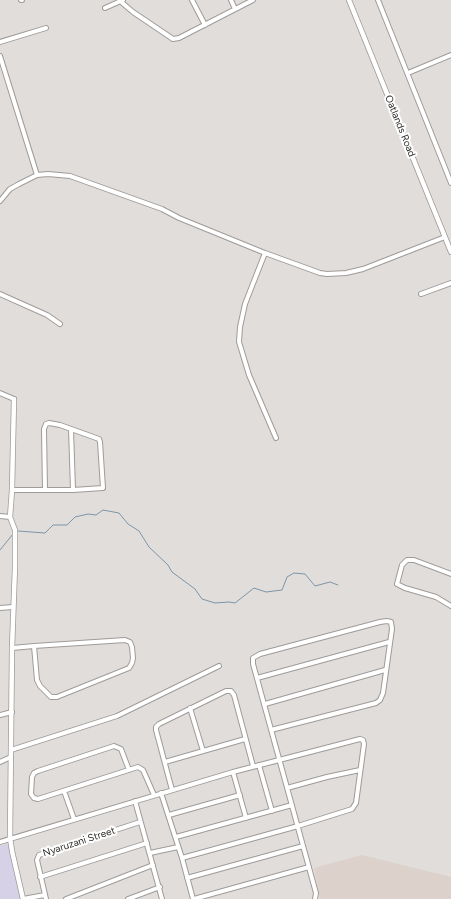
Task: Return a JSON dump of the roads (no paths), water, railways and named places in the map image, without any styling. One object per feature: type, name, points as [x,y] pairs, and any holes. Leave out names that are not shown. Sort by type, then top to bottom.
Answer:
[{"type":"street","points":[[192,0],[205,25]]},
{"type":"street","points":[[231,0],[235,9]]},
{"type":"street","points":[[105,8],[121,1],[133,12],[173,39],[179,38],[253,0]]},
{"type":"street","name":"Oatlands Road","points":[[350,0],[451,252]]},
{"type":"street","points":[[378,0],[451,183]]},
{"type":"street","points":[[0,42],[46,28]]},
{"type":"street","points":[[408,73],[451,55]]},
{"type":"street","points":[[0,56],[37,175]]},
{"type":"street","points":[[0,201],[10,189],[37,175],[58,174],[82,179],[162,209],[179,218],[320,273],[334,274],[363,269],[445,237]]},
{"type":"street","points":[[265,252],[245,304],[240,327],[239,342],[249,375],[276,438]]},
{"type":"street","points":[[421,294],[451,283]]},
{"type":"street","points":[[0,294],[47,315],[60,324]]},
{"type":"street","points":[[0,393],[14,398],[10,517],[15,530],[10,838],[23,899],[45,897]]},
{"type":"street","points":[[12,490],[45,490],[73,490],[103,488],[100,442],[96,438],[49,423],[44,427],[45,490]]},
{"type":"street","points":[[71,429],[73,490]]},
{"type":"street","points":[[0,516],[10,517]]},
{"type":"street","points":[[451,574],[414,560],[407,560],[402,565],[397,584],[405,588],[436,597],[451,606]]},
{"type":"street","points":[[0,608],[13,608]]},
{"type":"street","points":[[272,730],[378,701],[383,693],[392,624],[384,621],[260,654],[254,656],[252,660],[316,893],[315,899]]},
{"type":"street","points":[[12,648],[34,646],[125,640],[130,642],[133,658],[129,668],[54,698],[48,696],[37,680],[34,646]]},
{"type":"street","points":[[257,678],[389,642]]},
{"type":"street","points":[[12,750],[118,716],[219,666]]},
{"type":"street","points":[[265,704],[385,670]]},
{"type":"street","points":[[172,790],[156,727],[190,708],[226,691],[231,691],[234,694],[253,766]]},
{"type":"street","points":[[190,708],[203,751]]},
{"type":"street","points":[[0,715],[12,712]]},
{"type":"street","points":[[165,762],[245,738]]},
{"type":"street","points":[[0,842],[253,766],[360,739],[363,740],[364,744],[356,803],[352,809],[298,826],[182,858]]},
{"type":"street","points":[[129,770],[121,749],[114,746],[34,773],[32,777],[31,790],[34,798],[38,799],[64,791],[129,770],[138,767],[144,770],[154,795]]},
{"type":"street","points":[[0,762],[11,757]]},
{"type":"street","points":[[259,765],[272,811]]},
{"type":"street","points":[[288,788],[327,777],[360,770]]},
{"type":"street","points":[[233,772],[246,818]]},
{"type":"street","points":[[64,791],[74,819]]},
{"type":"street","points":[[161,794],[176,837],[194,899],[309,867]]},
{"type":"street","points":[[169,815],[240,795]]},
{"type":"street","points":[[135,801],[160,887],[162,899]]},
{"type":"street","points":[[176,837],[292,805]]},
{"type":"street","name":"Nyaruzani Street","points":[[45,897],[37,860],[39,855],[140,822]]},
{"type":"street","points":[[40,877],[147,843]]},
{"type":"street","points":[[187,878],[303,846]]},
{"type":"street","points":[[150,853],[178,847]]},
{"type":"street","points":[[66,899],[153,865]]},
{"type":"street","points":[[128,899],[160,887]]},
{"type":"waterway","points":[[18,531],[45,533],[53,525],[67,525],[75,517],[88,514],[96,515],[103,510],[119,513],[128,524],[139,531],[149,547],[168,565],[172,572],[195,589],[202,599],[215,603],[235,603],[254,588],[266,592],[282,590],[287,577],[294,573],[305,574],[315,586],[330,582],[338,585]]},
{"type":"waterway","points":[[0,550],[13,534]]}]
